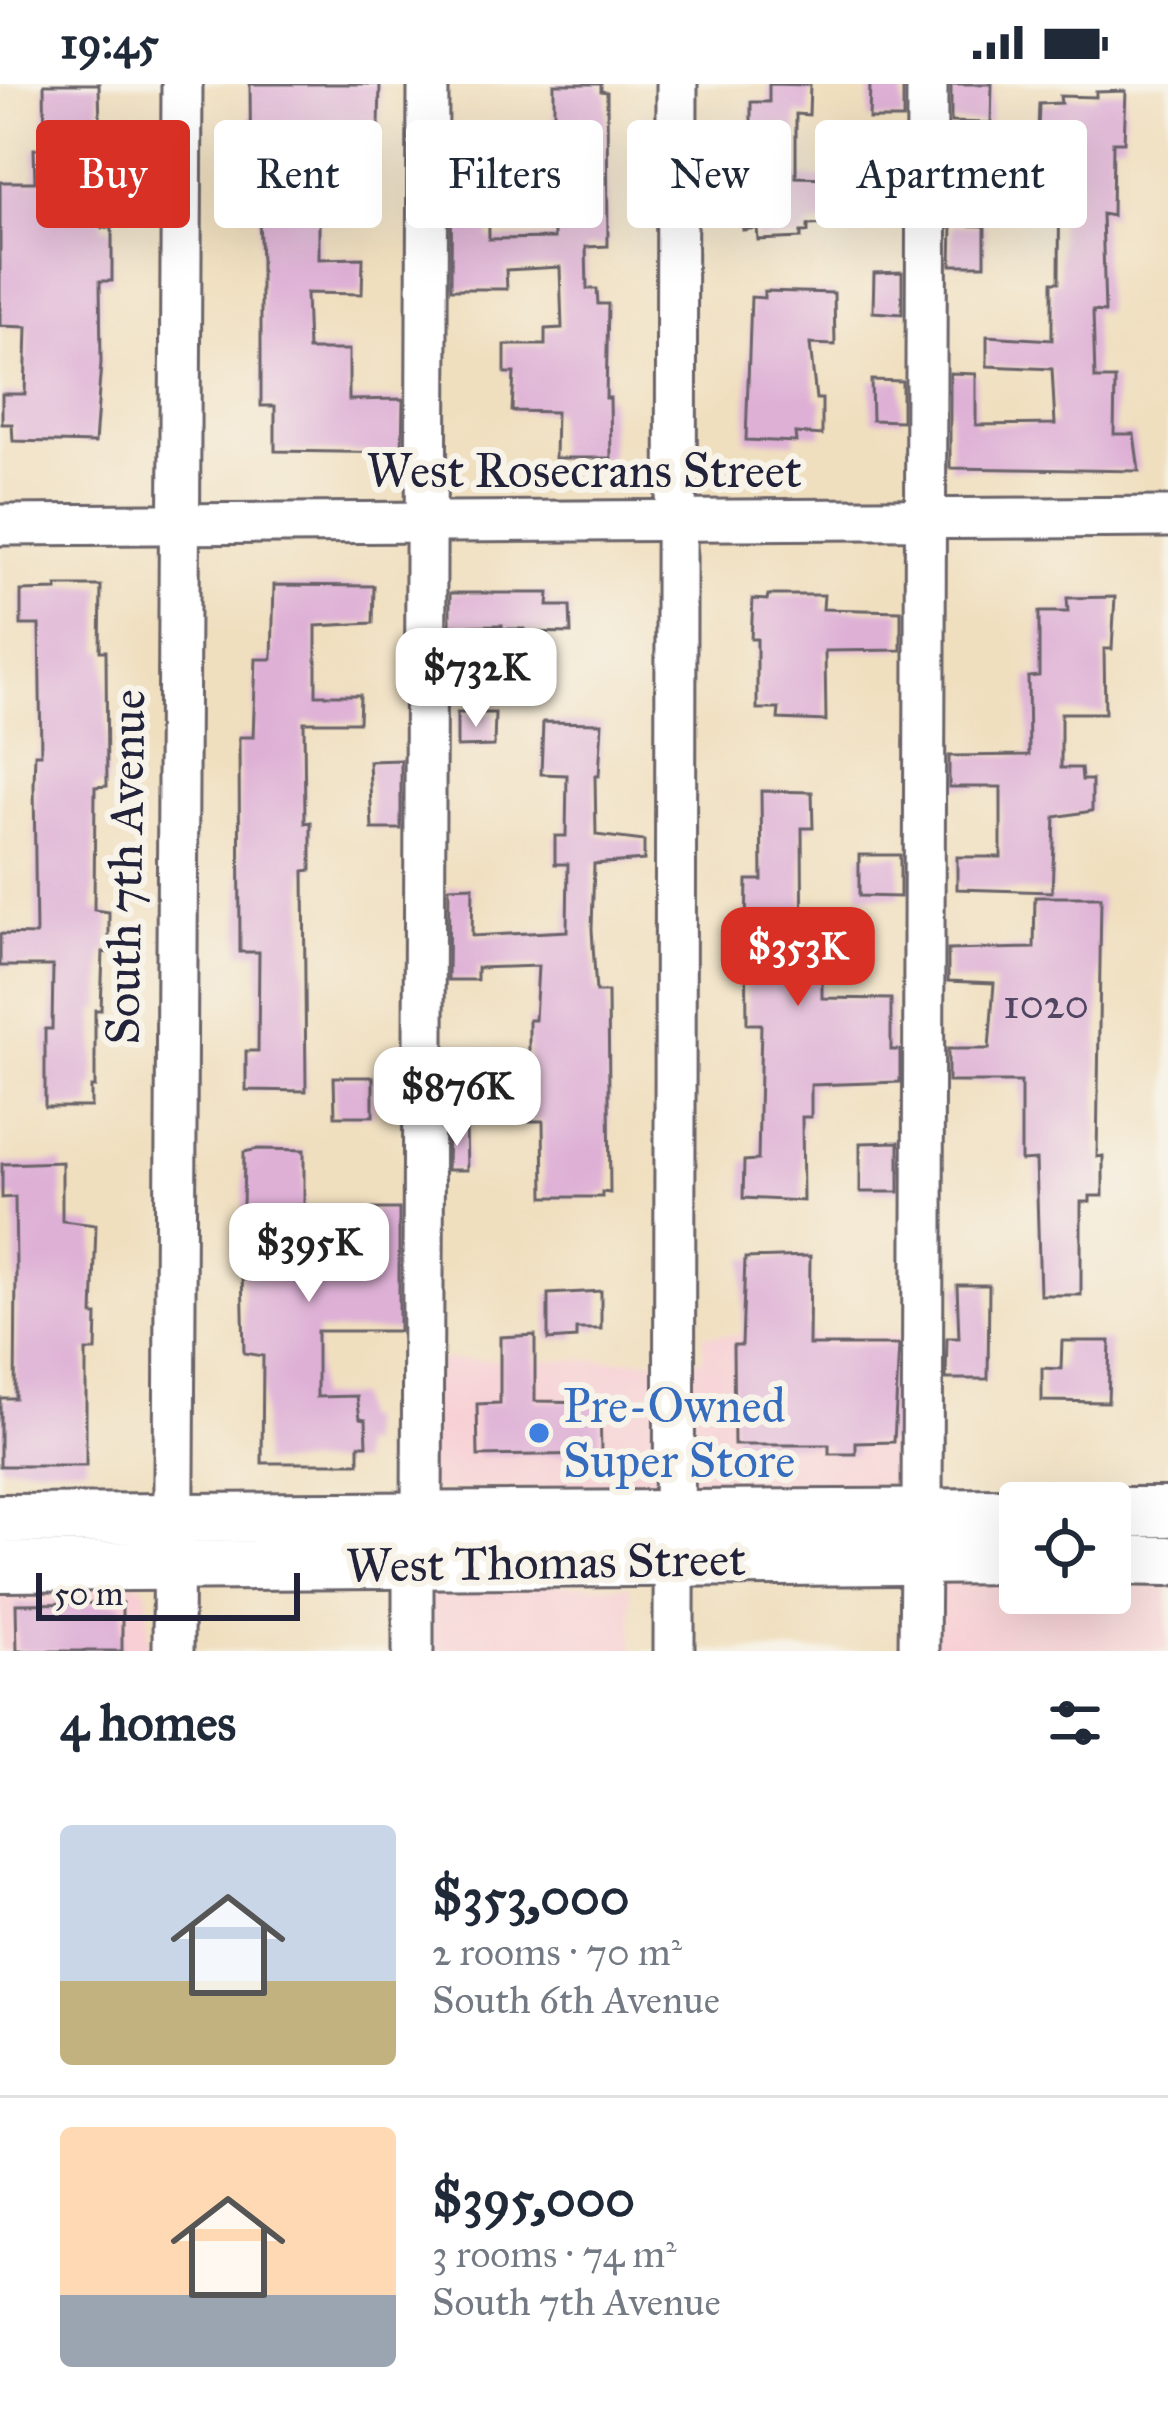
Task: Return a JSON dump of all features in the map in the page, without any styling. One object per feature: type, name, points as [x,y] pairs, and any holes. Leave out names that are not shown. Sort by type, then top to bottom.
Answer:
[{"type":"main road","points":[[1131,1512],[1168,1512]]},
{"type":"main road","name":"West Thomas Street","points":[[0,1519],[173,1518],[417,1541]]},
{"type":"main road","name":"West Thomas Street","points":[[0,1567],[172,1567],[417,1541],[921,1536],[999,1518]]},
{"type":"main road","name":"West Thomas Street","points":[[921,1536],[999,1554]]},
{"type":"main road","points":[[1131,1560],[1168,1561]]},
{"type":"street","name":"South 7th Avenue","points":[[172,1651],[182,84]]},
{"type":"street","points":[[413,1651],[428,523],[428,84]]},
{"type":"street","points":[[674,1651],[677,84]]},
{"type":"street","points":[[919,1651],[927,84]]},
{"type":"street","name":"West Rosecrans Street","points":[[0,525],[1168,518]]},
{"type":"shaded area","points":[[910,1334],[908,1485],[428,1490],[427,1360],[703,1360],[704,1335]]},
{"type":"shaded area","points":[[1168,1575],[1168,1651],[929,1651],[929,1577],[999,1576],[999,1614],[1131,1614],[1131,1576]]},
{"type":"shaded area","points":[[420,1582],[630,1586],[633,1651],[420,1651]]},
{"type":"shaded area","points":[[140,1583],[147,1592],[149,1651],[0,1651],[0,1584]]},
{"type":"building","points":[[44,84],[99,84],[100,120],[45,120]]},
{"type":"building","points":[[250,84],[380,84],[379,120],[250,120]]},
{"type":"building","points":[[554,84],[601,84],[601,91],[607,92],[608,246],[586,247],[587,289],[597,289],[598,304],[608,304],[606,398],[610,398],[611,458],[555,458],[556,412],[512,411],[514,373],[505,373],[505,345],[545,345],[545,329],[562,328],[560,267],[506,270],[507,289],[451,289],[451,228],[489,228],[489,239],[554,238],[554,228],[603,228],[603,120],[554,120]]},
{"type":"building","points":[[769,84],[810,85],[809,115],[796,114],[796,177],[815,178],[815,225],[808,225],[801,238],[758,240],[757,228],[791,228],[791,120],[751,120],[751,102],[769,102]]},
{"type":"building","points":[[870,84],[903,84],[903,119],[869,119]]},
{"type":"building","points":[[951,84],[992,84],[991,120],[951,120]]},
{"type":"building","points":[[1126,91],[1124,142],[1113,142],[1112,216],[1102,214],[1105,312],[1093,311],[1095,379],[1115,379],[1114,434],[1134,434],[1139,471],[950,468],[950,373],[976,374],[976,425],[1055,424],[1052,369],[987,366],[987,336],[1052,340],[1052,282],[1059,282],[1059,228],[1087,228],[1087,120],[1038,120],[1039,104],[1061,103],[1060,96],[1096,97],[1096,92]]},
{"type":"building","points":[[36,149],[36,228],[112,228],[112,281],[100,281],[95,443],[13,441],[12,424],[2,424],[2,394],[25,394],[27,327],[0,326],[0,182],[35,182]]},
{"type":"building","points":[[259,228],[319,228],[319,259],[363,258],[362,294],[306,293],[308,350],[349,350],[349,400],[403,399],[402,453],[275,451],[275,406],[261,406]]},
{"type":"building","points":[[952,228],[985,228],[985,265],[951,265]]},
{"type":"building","points":[[902,272],[902,314],[873,312],[874,273]]},
{"type":"building","points":[[764,291],[834,293],[835,345],[810,344],[816,399],[822,399],[822,435],[795,433],[796,442],[746,440],[751,297],[764,298]]},
{"type":"building","points":[[871,380],[902,381],[902,421],[872,420]]},
{"type":"building","points":[[274,585],[374,586],[373,623],[316,626],[316,695],[360,695],[359,722],[304,722],[305,823],[311,822],[311,870],[304,871],[306,1091],[246,1090],[246,1051],[258,1051],[259,952],[240,952],[239,737],[253,737],[256,659],[272,659]]},
{"type":"building","points":[[57,586],[101,586],[100,651],[106,651],[107,786],[95,787],[94,910],[109,912],[109,953],[103,952],[101,1010],[95,1010],[91,1107],[45,1107],[45,1029],[52,1029],[53,966],[0,966],[0,934],[36,935],[39,625],[21,625],[21,591],[57,590]]},
{"type":"building","points":[[450,593],[549,593],[548,606],[570,606],[571,633],[524,632],[502,629],[502,625],[450,626]]},
{"type":"building","points":[[768,595],[824,595],[823,609],[901,611],[901,650],[825,651],[826,721],[778,719],[779,709],[757,709],[757,639],[751,639],[753,599],[767,600]]},
{"type":"building","points":[[1115,597],[1112,649],[1104,649],[1105,713],[1061,713],[1061,768],[1081,768],[1082,780],[1092,780],[1092,811],[1055,817],[1052,892],[957,889],[957,857],[1001,857],[1001,787],[949,787],[949,756],[1029,755],[1028,677],[1039,676],[1039,612],[1068,612],[1067,598]]},
{"type":"building","points":[[457,713],[495,713],[494,746],[457,747]]},
{"type":"building","points":[[543,722],[602,723],[599,776],[595,776],[596,835],[644,841],[644,860],[594,864],[596,992],[608,992],[610,1193],[602,1192],[602,1197],[544,1197],[543,1121],[529,1121],[529,1020],[535,1020],[538,966],[477,968],[477,980],[448,980],[449,887],[473,886],[472,936],[567,931],[568,864],[555,864],[555,836],[566,836],[567,775],[541,774]]},
{"type":"building","points":[[401,760],[401,829],[372,829],[369,761]]},
{"type":"building","points":[[761,791],[812,792],[813,828],[802,828],[803,979],[822,979],[822,998],[891,999],[891,1050],[900,1050],[900,1082],[811,1085],[811,1117],[802,1117],[803,1201],[743,1198],[744,1161],[758,1160],[761,1024],[747,1024],[746,930],[747,880],[762,880]]},
{"type":"building","points":[[859,855],[900,855],[900,897],[859,896]]},
{"type":"building","points":[[1035,897],[1101,897],[1097,1157],[1103,1156],[1103,1196],[1081,1202],[1081,1295],[1040,1295],[1036,1160],[1021,1161],[1021,1082],[948,1082],[948,1049],[989,1049],[994,983],[948,981],[948,950],[1034,948]]},
{"type":"building","points":[[334,1077],[373,1077],[373,1116],[335,1116]]},
{"type":"building","points":[[448,1127],[466,1127],[467,1170],[447,1170]]},
{"type":"building","points":[[899,1142],[899,1192],[860,1192],[860,1143]]},
{"type":"building","points":[[304,1150],[304,1221],[373,1221],[373,1209],[399,1209],[399,1331],[317,1331],[317,1397],[357,1396],[360,1418],[366,1419],[367,1445],[359,1445],[359,1463],[262,1463],[263,1356],[244,1353],[242,1271],[244,1152]]},
{"type":"building","points":[[62,1162],[62,1221],[96,1225],[96,1351],[86,1351],[86,1466],[0,1466],[0,1398],[15,1398],[16,1268],[15,1197],[2,1198],[2,1164]]},
{"type":"building","points":[[810,1256],[809,1345],[899,1345],[894,1442],[856,1443],[856,1454],[829,1454],[829,1445],[734,1445],[733,1345],[742,1345],[745,1258]]},
{"type":"building","points":[[957,1285],[989,1285],[988,1379],[946,1379],[947,1338],[959,1338]]},
{"type":"building","points":[[601,1291],[601,1329],[576,1329],[576,1338],[548,1340],[548,1294]]},
{"type":"building","name":"Pre-Owned Super Store","points":[[535,1335],[535,1401],[600,1402],[601,1454],[478,1456],[477,1404],[500,1403],[500,1337]]},
{"type":"building","points":[[1062,1341],[1110,1341],[1108,1402],[1042,1401],[1042,1368],[1061,1369]]},
{"type":"building","points":[[122,1603],[122,1651],[17,1651],[16,1604]]},
{"type":"place","name":"Pre-Owned Super Store","points":[[539,1433]]}]
